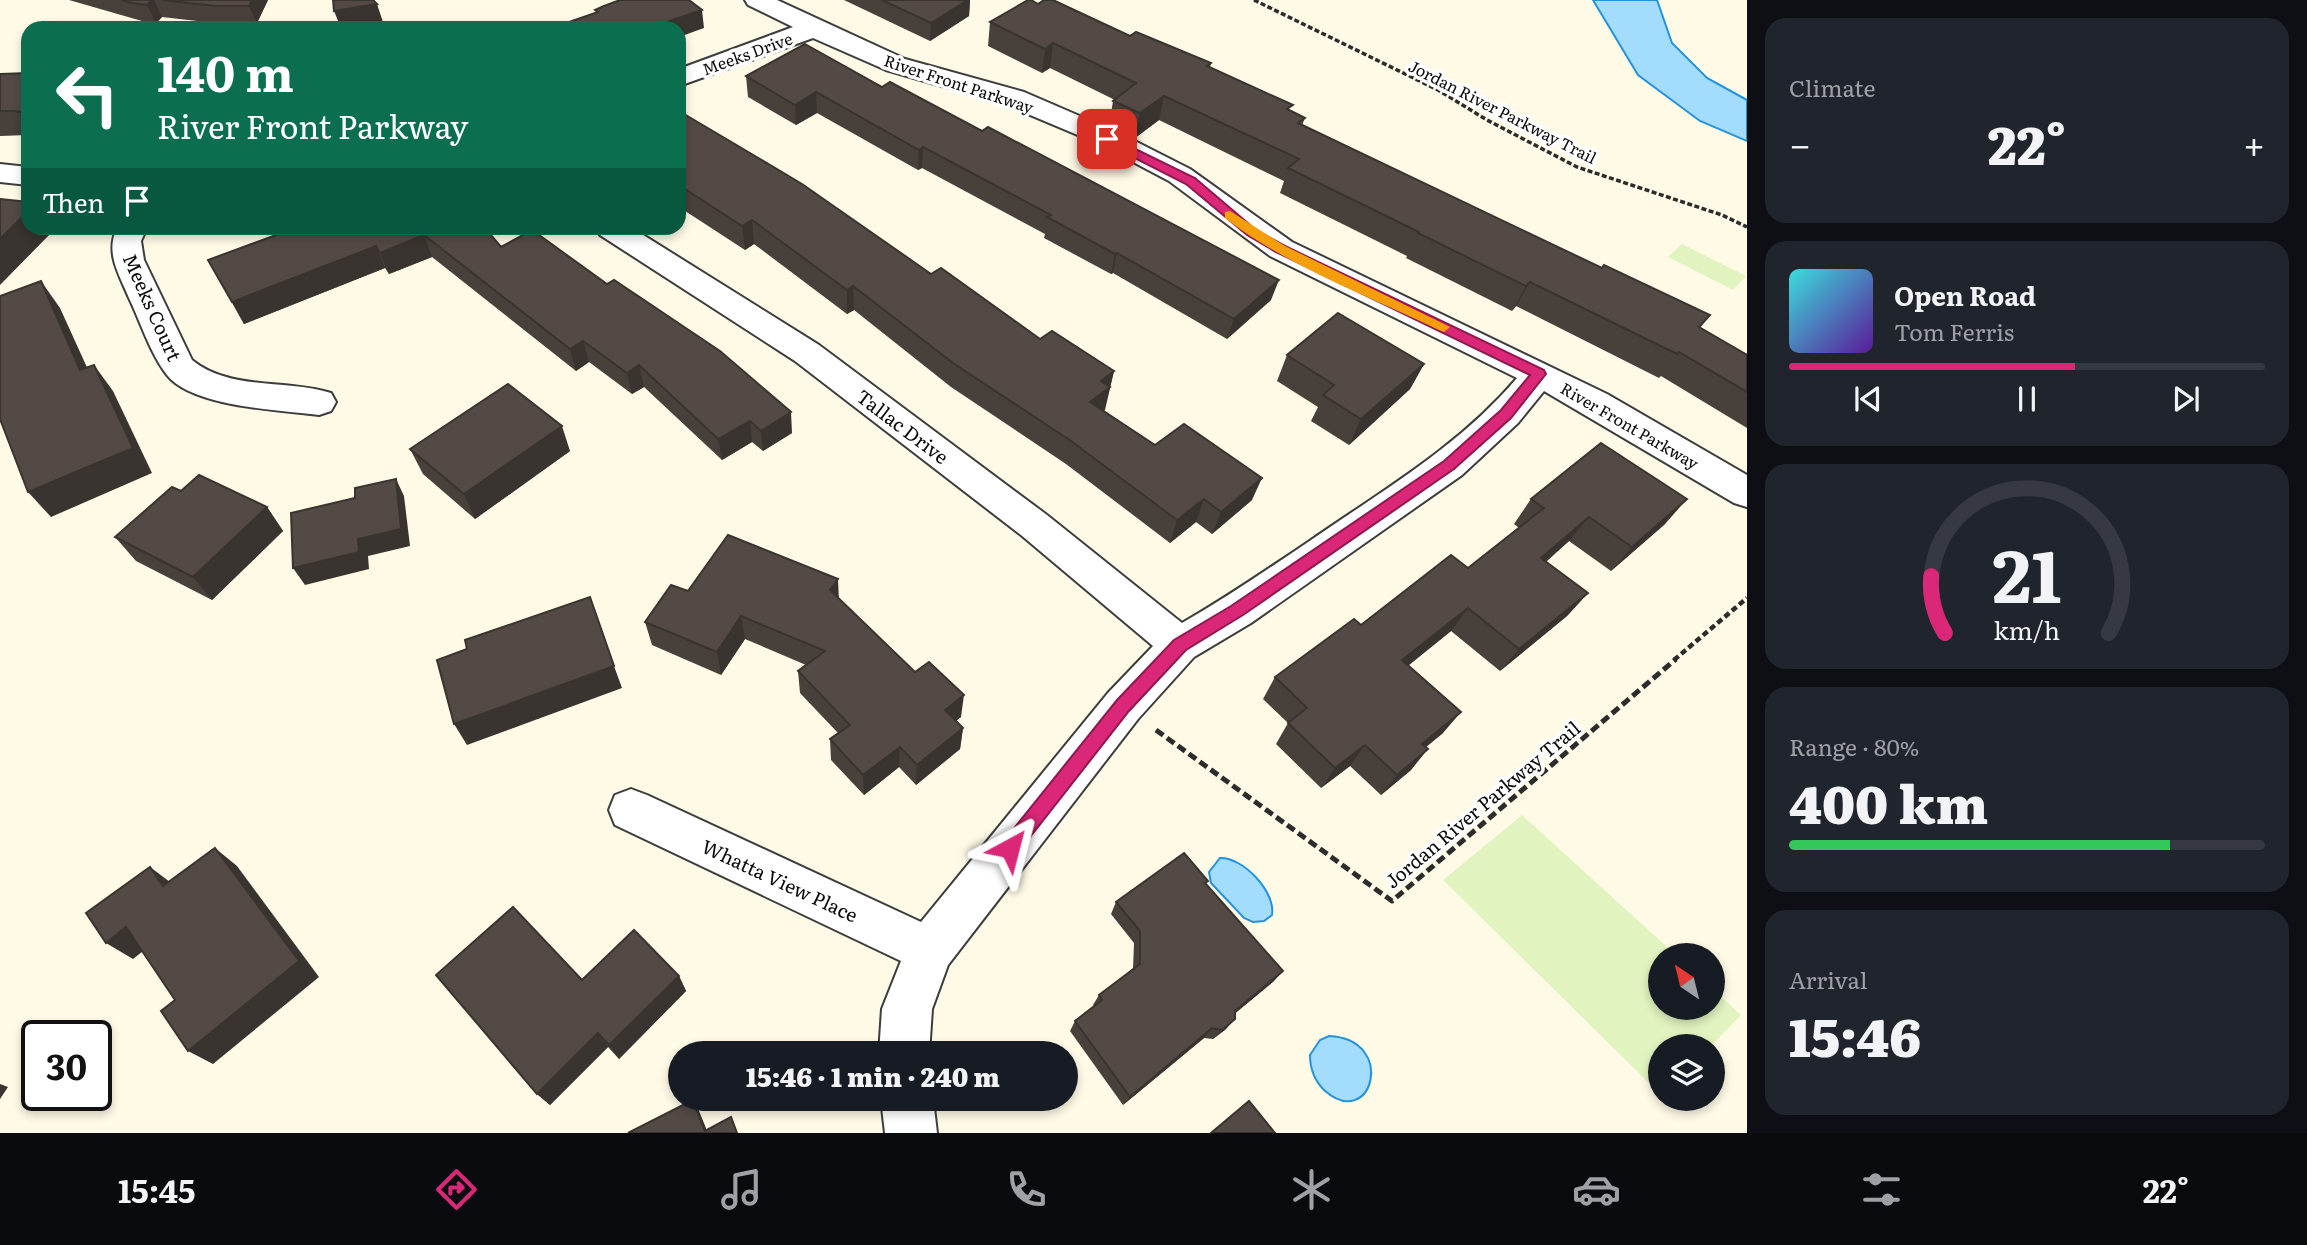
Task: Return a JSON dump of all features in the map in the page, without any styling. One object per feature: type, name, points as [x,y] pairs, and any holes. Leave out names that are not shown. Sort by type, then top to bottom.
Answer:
[{"type":"street","name":"River Front Parkway","points":[[757,0],[917,73],[1036,107],[1131,150],[1190,181],[1252,232],[1281,249],[1595,403],[1747,492]]},
{"type":"street","name":"Meeks Drive","points":[[686,75],[815,28]]},
{"type":"street","points":[[0,173],[21,175]]},
{"type":"street","name":"Meeks Court","points":[[129,235],[126,241],[128,260],[180,368],[206,385],[223,390],[319,402]]},
{"type":"street","name":"Tallac Drive","points":[[622,235],[807,353],[1034,525],[1180,645]]},
{"type":"street","points":[[905,1041],[906,1009],[929,950],[1123,706],[1180,645],[1237,611],[1449,465],[1506,414],[1539,374]]},
{"type":"street","name":"Whatta View Place","points":[[631,810],[929,950]]},
{"type":"street","points":[[908,1111],[911,1133]]},
{"type":"path","name":"Jordan River Parkway Trail","points":[[1254,0],[1438,90],[1487,120],[1577,167],[1722,215],[1747,227]]},
{"type":"path","name":"Jordan River Parkway Trail","points":[[1123,706],[1392,901],[1747,598]]},
{"type":"green space","points":[[1682,244],[1746,276],[1733,290],[1668,257]]},
{"type":"green space","points":[[1522,815],[1663,943],[1648,943],[1648,1020],[1726,1020],[1726,1001],[1741,1015],[1723,1034],[1648,1034],[1648,1082],[1443,880]]},
{"type":"water","points":[[1593,0],[1657,0],[1672,43],[1707,78],[1747,100],[1747,141],[1700,121],[1638,75]]},
{"type":"water","points":[[1220,858],[1238,863],[1256,878],[1269,896],[1272,915],[1264,921],[1253,922],[1244,918],[1211,883],[1209,872]]},
{"type":"water","points":[[1329,1036],[1351,1041],[1364,1052],[1370,1066],[1370,1080],[1365,1093],[1355,1100],[1341,1100],[1324,1090],[1313,1074],[1310,1055],[1320,1040]]},
{"type":"building","points":[[121,0],[152,0],[147,5]]},
{"type":"building","points":[[162,0],[252,0],[249,6],[216,6]]},
{"type":"building","points":[[333,0],[373,0],[377,4],[334,11]]},
{"type":"building","points":[[620,0],[689,0],[702,10],[670,21],[572,21],[598,12],[595,10]]},
{"type":"building","points":[[882,0],[968,0],[931,23]]},
{"type":"building","points":[[1028,0],[1038,4],[1044,0],[1053,0],[1130,36],[1136,32],[1211,63],[1207,66],[1293,105],[1287,109],[1305,118],[1298,123],[1602,268],[1604,265],[1710,315],[1699,327],[1747,355],[1747,392],[1679,352],[1677,354],[1530,282],[1526,286],[1288,168],[1299,159],[1164,96],[1140,113],[1113,101],[1136,83],[1053,43],[1045,49],[990,22]]},
{"type":"building","points":[[805,44],[882,87],[890,82],[982,131],[988,127],[1279,280],[1234,319],[1047,217],[1051,215],[923,147],[919,150],[816,92],[795,105],[746,76]]},
{"type":"building","points":[[21,73],[21,112],[0,111],[0,74]]},
{"type":"building","points":[[686,115],[802,184],[931,274],[941,268],[1040,339],[1052,331],[1114,371],[1101,381],[1110,387],[1090,402],[1155,445],[1184,424],[1262,478],[1221,512],[1204,499],[1177,520],[1071,441],[953,363],[853,286],[847,290],[752,220],[742,226],[686,190]]},
{"type":"building","points":[[0,199],[21,201],[21,218],[0,239]]},
{"type":"building","points":[[276,235],[424,235],[380,253],[376,246],[232,302],[208,260]]},
{"type":"building","points":[[424,235],[491,235],[501,247],[523,235],[539,235],[607,284],[614,280],[720,351],[791,412],[761,431],[750,421],[718,439],[639,365],[627,373],[583,341],[570,349]]},
{"type":"building","points":[[41,281],[80,370],[94,365],[133,448],[28,492],[0,419],[0,296]]},
{"type":"building","points":[[1338,313],[1424,364],[1361,419],[1323,395],[1334,385],[1287,355]]},
{"type":"building","points":[[508,384],[562,426],[464,494],[410,449]]},
{"type":"building","points":[[1601,443],[1687,499],[1632,547],[1589,517],[1541,558],[1588,593],[1519,649],[1468,608],[1402,660],[1461,712],[1422,744],[1428,749],[1397,775],[1365,745],[1335,768],[1288,723],[1307,708],[1275,677],[1354,619],[1361,625],[1451,555],[1468,568],[1544,508],[1531,499]]},
{"type":"building","points":[[199,475],[267,507],[193,577],[115,537],[172,487],[181,491]]},
{"type":"building","points":[[396,479],[401,529],[358,539],[359,552],[293,568],[291,513],[355,498],[355,488]]},
{"type":"building","points":[[728,535],[838,579],[830,590],[915,672],[929,662],[964,695],[945,710],[963,728],[917,765],[900,747],[863,775],[830,739],[850,725],[798,671],[825,651],[741,616],[717,652],[645,622],[671,585],[688,591]]},
{"type":"building","points":[[590,597],[614,666],[454,724],[437,660],[467,649],[465,640]]},
{"type":"building","points":[[215,848],[299,961],[188,1051],[161,1011],[175,1000],[126,927],[106,943],[86,913],[150,867],[163,886]]},
{"type":"building","points":[[1184,853],[1208,881],[1205,883],[1283,971],[1235,1011],[1235,1019],[1222,1030],[1212,1028],[1130,1097],[1075,1021],[1102,1000],[1099,995],[1140,964],[1140,931],[1116,902]]},
{"type":"building","points":[[513,907],[582,980],[634,930],[679,976],[609,1045],[598,1033],[537,1094],[436,975]]},
{"type":"building","points":[[1249,1101],[1275,1133],[1211,1133]]},
{"type":"building","points":[[671,1111],[697,1111],[705,1131],[731,1117],[737,1133],[628,1133]]},
{"type":"slow traffic","points":[[1230,215],[1281,249],[1444,327]]},
{"type":"route","points":[[1010,848],[1123,706],[1180,645],[1237,611],[1449,465],[1482,439],[1539,374],[1281,249],[1252,232],[1190,181],[1107,139]]}]
